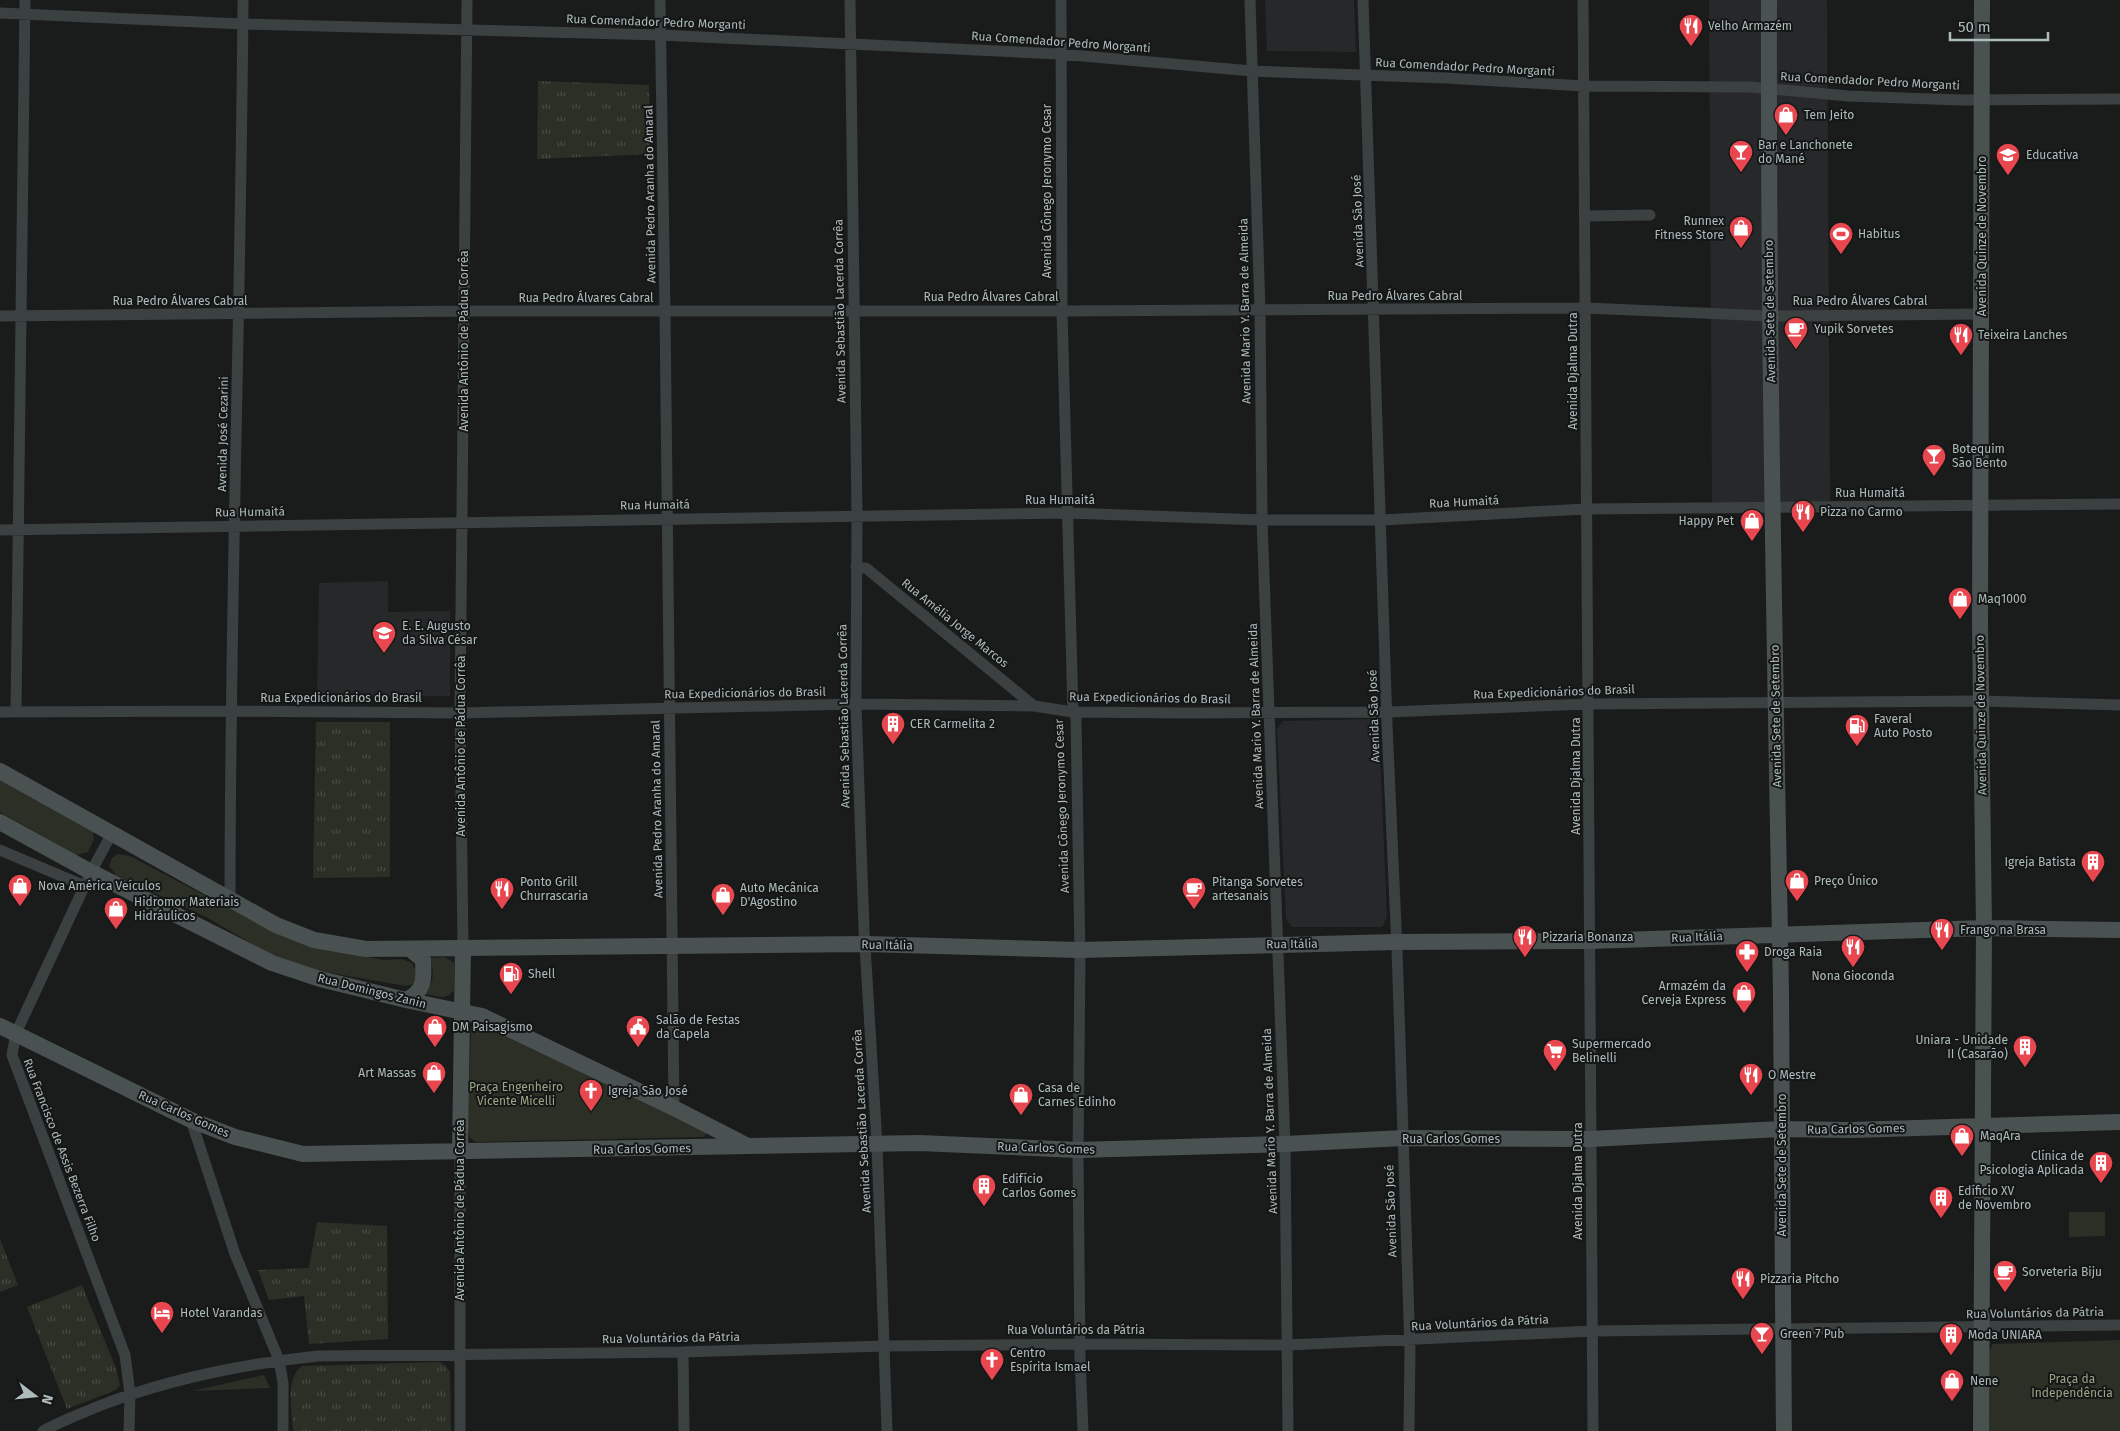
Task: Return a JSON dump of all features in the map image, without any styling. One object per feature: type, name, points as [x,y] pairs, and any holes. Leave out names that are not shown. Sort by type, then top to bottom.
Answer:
[{"type":"street","points":[[16,712],[20,530],[25,0]]},
{"type":"street","name":"Avenida José Cezarini","points":[[230,899],[230,711],[239,314],[243,0]]},
{"type":"street","name":"Avenida Antônio de Pádua Corrêa","points":[[460,1431],[460,1152],[463,948],[460,712],[465,311],[466,0]]},
{"type":"street","name":"Avenida Pedro Aranha do Amaral","points":[[660,0],[674,1108]]},
{"type":"street","name":"Avenida Sebastião Lacerda Corrêa","points":[[850,0],[857,516],[856,704],[866,944],[878,1144],[887,1431]]},
{"type":"street","name":"Avenida Cônego Jeronymo Cesar","points":[[1061,0],[1062,311],[1073,712],[1076,717],[1079,950],[1078,1150],[1083,1431]]},
{"type":"street","name":"Avenida Mario Y. Barra de Almeida","points":[[1250,0],[1260,310],[1262,520],[1285,1144],[1288,1431]]},
{"type":"street","name":"Avenida São José","points":[[1364,0],[1403,1138],[1409,1341],[1409,1431]]},
{"type":"street","name":"Avenida Djalma Dutra","points":[[1583,0],[1593,1431]]},
{"type":"street","name":"Avenida Sete de Setembro","points":[[1769,0],[1770,316],[1782,1129],[1784,1431]]},
{"type":"street","name":"Avenida Quinze de Novembro","points":[[1981,1431],[1984,928],[1981,701],[1982,0]]},
{"type":"street","name":"Rua Comendador Pedro Morganti","points":[[0,13],[243,24],[660,35],[1060,54],[1252,71],[1446,78],[1584,86],[1750,87],[1848,96],[2120,100]]},
{"type":"street","points":[[1586,216],[1650,216]]},
{"type":"street","name":"Rua Pedro Álvares Cabral","points":[[0,316],[465,311],[1062,311],[1586,308],[1770,316],[1981,314]]},
{"type":"street","name":"Rua Humaitá","points":[[0,530],[1068,513],[1262,520],[1382,520],[1586,510],[1774,506],[2120,504]]},
{"type":"street","name":"Rua Amélia Jorge Marcos","points":[[856,568],[866,568],[1034,706]]},
{"type":"street","name":"Rua Expedicionários do Brasil","points":[[0,712],[460,712],[856,704],[1034,706],[1073,712],[1388,712],[1589,704],[1981,701],[2120,705]]},
{"type":"street","points":[[0,771],[276,925],[314,940],[366,950],[463,948]]},
{"type":"street","name":"Rua Domingos Zanin","points":[[0,822],[88,879],[272,963],[320,979],[482,1016],[674,1108],[750,1147]]},
{"type":"street","name":"Rua Francisco de Assis Bezerra Filho","points":[[112,833],[88,879],[16,1033],[12,1056],[125,1355],[130,1394],[129,1431]]},
{"type":"street","points":[[0,850],[88,879]]},
{"type":"street","name":"Rua Itália","points":[[463,948],[866,944],[1079,950],[1277,944],[1589,941],[1984,928],[2120,930]]},
{"type":"street","points":[[406,1000],[417,995],[424,979],[423,960],[410,949]]},
{"type":"street","name":"Rua Carlos Gomes","points":[[0,1026],[191,1120],[235,1137],[302,1154],[919,1143],[1078,1150],[1285,1144],[1403,1138],[1591,1138],[1782,1129],[1850,1130],[2120,1122]]},
{"type":"street","points":[[191,1120],[235,1254],[279,1360],[283,1383],[283,1431]]},
{"type":"street","name":"Rua Voluntários da Pátria","points":[[43,1431],[57,1422],[130,1394],[211,1372],[279,1360],[318,1356],[683,1352],[885,1346],[1288,1344],[1409,1341],[1593,1331],[2120,1325]]},
{"type":"street","points":[[683,1352],[684,1431]]},
{"type":"shaded area","points":[[1265,0],[1354,0],[1356,52],[1267,51]]},
{"type":"shaded area","points":[[1709,0],[1827,0],[1830,502],[1712,503]]},
{"type":"shaded area","name":"E. E. Augusto da Silva César","points":[[388,581],[388,612],[450,611],[450,696],[317,698],[319,583]]},
{"type":"shaded area","points":[[1372,719],[1379,727],[1387,917],[1382,927],[1292,927],[1286,919],[1277,729],[1283,721]]},
{"type":"green space","points":[[538,81],[649,85],[651,154],[537,159]]},
{"type":"green space","points":[[316,722],[390,722],[390,877],[313,878]]},
{"type":"green space","points":[[0,780],[93,832],[94,839],[88,852],[76,855],[0,812]]},
{"type":"green space","points":[[118,854],[130,856],[259,924],[330,950],[384,960],[402,959],[412,963],[417,972],[414,984],[406,986],[319,971],[276,958],[208,918],[116,875],[109,866],[112,858]]},
{"type":"green space","points":[[445,957],[454,963],[454,990],[445,997],[426,994],[431,985],[432,976],[430,958]]},
{"type":"green space","name":"Praça Engenheiro Vicente Micelli","points":[[482,1023],[706,1131],[706,1134],[704,1137],[476,1142],[470,1138],[468,1130],[471,1027],[474,1024]]},
{"type":"green space","points":[[2069,1212],[2105,1212],[2105,1236],[2069,1237]]},
{"type":"green space","points":[[317,1222],[387,1226],[388,1339],[309,1344],[304,1296],[269,1300],[258,1270],[309,1268]]},
{"type":"green space","points":[[0,1239],[18,1285],[0,1292]]},
{"type":"green space","points":[[82,1285],[116,1368],[120,1385],[116,1390],[67,1409],[27,1307]]},
{"type":"green space","name":"Praça da Independência","points":[[2120,1340],[2120,1431],[1986,1431],[1988,1352],[1993,1344]]},
{"type":"green space","points":[[439,1362],[446,1366],[450,1372],[451,1431],[293,1431],[291,1386],[293,1378],[302,1366]]},
{"type":"green space","points":[[264,1375],[270,1388],[192,1391]]},
{"type":"place","name":"Velho Armazém","points":[[1691,47]]},
{"type":"place","name":"Tem Jeito","points":[[1786,136]]},
{"type":"place","name":"Bar e Lanchonete do Mané","points":[[1741,173]]},
{"type":"place","name":"Educativa","points":[[2008,176]]},
{"type":"place","name":"Runnex Fitness Store","points":[[1741,249]]},
{"type":"place","name":"Habitus","points":[[1841,255]]},
{"type":"place","name":"Yupik Sorvetes","points":[[1796,350]]},
{"type":"place","name":"Teixeira Lanches","points":[[1961,356]]},
{"type":"place","name":"Botequim São Bento","points":[[1934,477]]},
{"type":"place","name":"Pizza no Carmo","points":[[1803,533]]},
{"type":"place","name":"Happy Pet","points":[[1752,542]]},
{"type":"place","name":"Maq1000","points":[[1960,620]]},
{"type":"place","name":"E. E. Augusto da Silva César","points":[[384,654]]},
{"type":"place","name":"CER Carmelita 2","points":[[893,745]]},
{"type":"place","name":"Faveral Auto Posto","points":[[1857,747]]},
{"type":"place","name":"Igreja Batista","points":[[2093,883]]},
{"type":"place","name":"Preço Único","points":[[1797,902]]},
{"type":"place","name":"Nova América Veículos","points":[[20,907]]},
{"type":"place","name":"Ponto Grill Churrascaria","points":[[502,910]]},
{"type":"place","name":"Pitanga Sorvetes artesanais","points":[[1194,910]]},
{"type":"place","name":"Auto Mecânica D'Agostino","points":[[723,916]]},
{"type":"place","name":"Hidromor Materiais Hidráulicos","points":[[116,930]]},
{"type":"place","name":"Frango na Brasa","points":[[1942,951]]},
{"type":"place","name":"Pizzaria Bonanza","points":[[1525,958]]},
{"type":"place","name":"Nona Gioconda","points":[[1853,968]]},
{"type":"place","name":"Droga Raia","points":[[1747,973]]},
{"type":"place","name":"Shell","points":[[511,995]]},
{"type":"place","name":"Armazém da Cerveja Express","points":[[1744,1014]]},
{"type":"place","name":"DM Paisagismo","points":[[435,1048]]},
{"type":"place","name":"Salão de Festas da Capela","points":[[638,1048]]},
{"type":"place","name":"Uniara - Unidade II (Casarão)","points":[[2025,1068]]},
{"type":"place","name":"Supermercado Belinelli","points":[[1555,1072]]},
{"type":"place","name":"Art Massas","points":[[434,1094]]},
{"type":"place","name":"O Mestre","points":[[1751,1096]]},
{"type":"place","name":"Igreja São José","points":[[591,1112]]},
{"type":"place","name":"Casa de Carnes Edinho","points":[[1021,1116]]},
{"type":"place","name":"MaqAra","points":[[1962,1157]]},
{"type":"place","name":"Clínica de Psicologia Aplicada","points":[[2101,1184]]},
{"type":"place","name":"Edifício Carlos Gomes","points":[[984,1207]]},
{"type":"place","name":"Edíficio XV de Novembro","points":[[1941,1219]]},
{"type":"place","name":"Sorveteria Biju","points":[[2005,1293]]},
{"type":"place","name":"Pizzaria Pitcho","points":[[1743,1300]]},
{"type":"place","name":"Hotel Varandas","points":[[162,1334]]},
{"type":"place","name":"Green 7 Pub","points":[[1762,1355]]},
{"type":"place","name":"Moda UNIARA","points":[[1951,1356]]},
{"type":"place","name":"Centro Espírita Ismael","points":[[992,1381]]},
{"type":"place","name":"Nene","points":[[1952,1402]]}]
